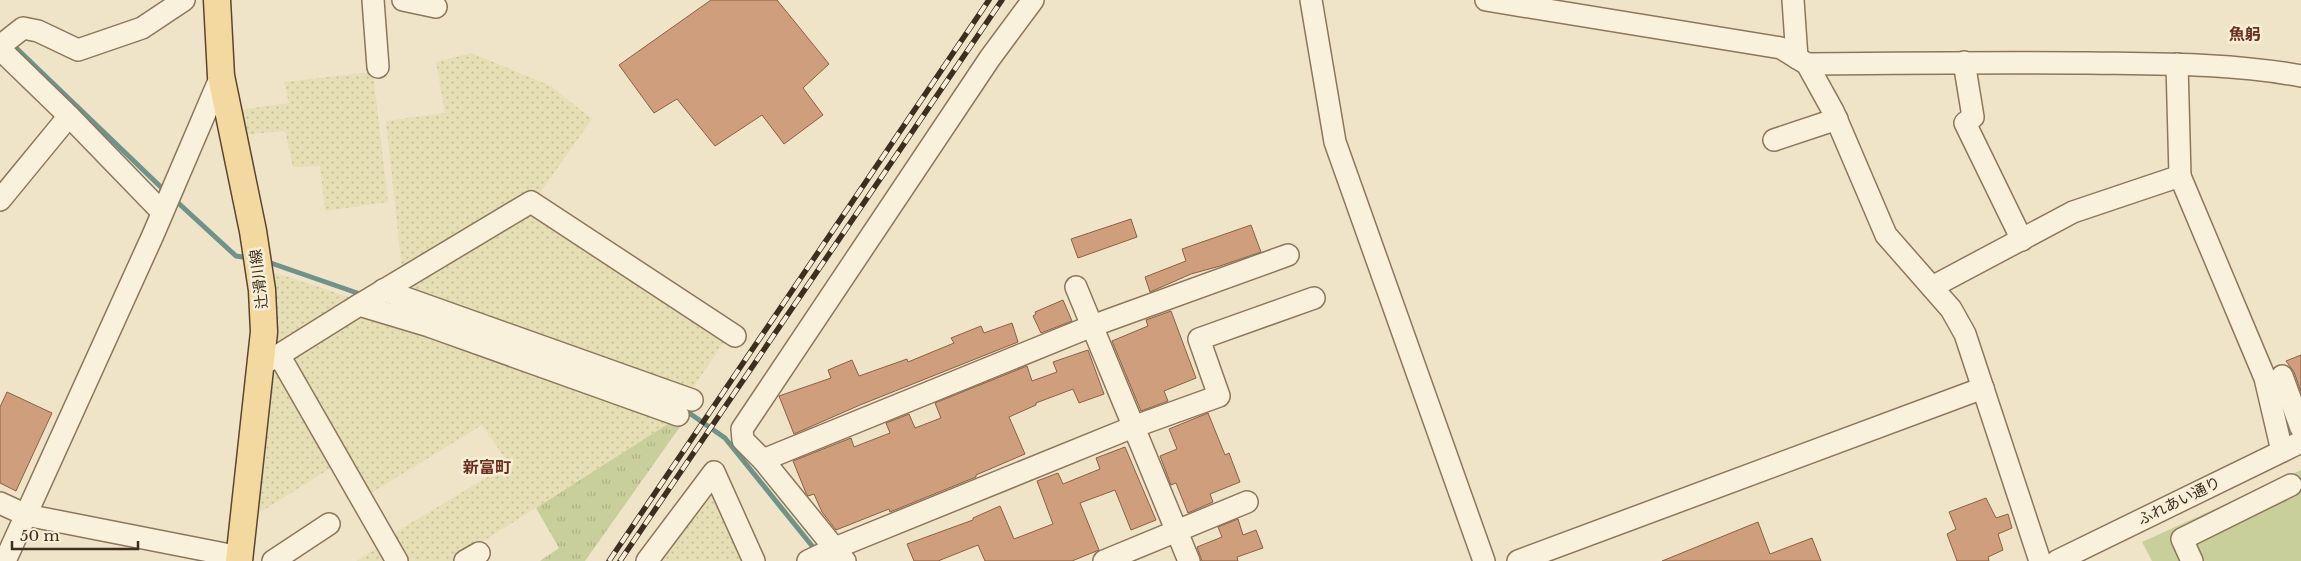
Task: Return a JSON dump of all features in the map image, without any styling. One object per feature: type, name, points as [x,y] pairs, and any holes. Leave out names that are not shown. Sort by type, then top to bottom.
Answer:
[{"type":"main road","name":"辻滑川線","points":[[216,0],[221,76],[253,231],[262,290],[264,332],[270,360],[239,559]]},
{"type":"street","points":[[162,212],[70,116],[0,47],[23,28],[38,30],[78,50],[142,28],[184,0]]},
{"type":"street","points":[[373,0],[378,67]]},
{"type":"street","points":[[403,0],[436,7]]},
{"type":"street","points":[[840,554],[763,460],[743,440],[742,429],[990,58],[1033,0]]},
{"type":"street","points":[[1311,0],[1335,142],[1484,561]]},
{"type":"street","points":[[1486,0],[1781,48],[1802,61],[2177,64],[2266,70],[2301,76]]},
{"type":"street","points":[[1793,0],[1802,61],[1837,119],[1886,235],[1951,309],[1965,334],[2040,561]]},
{"type":"street","points":[[1964,62],[1973,117],[1966,123],[2022,240]]},
{"type":"street","points":[[2177,64],[2180,176],[2292,446]]},
{"type":"street","points":[[5,561],[221,76]]},
{"type":"street","points":[[0,200],[70,116]]},
{"type":"street","points":[[1774,140],[1837,119]]},
{"type":"street","points":[[1932,287],[2073,212],[2180,176]]},
{"type":"street","points":[[397,561],[270,360],[531,202],[735,336]]},
{"type":"street","points":[[763,460],[1092,326],[1288,255]]},
{"type":"street","points":[[1076,287],[1190,561]]},
{"type":"street","points":[[359,305],[685,408],[383,290]]},
{"type":"street","points":[[808,561],[840,554],[1133,427],[1219,396],[1199,339],[1314,298]]},
{"type":"street","points":[[2282,376],[2299,414]]},
{"type":"street","points":[[1518,561],[1983,388]]},
{"type":"street","name":"ふれあい通り","points":[[2057,561],[2292,446]]},
{"type":"street","points":[[647,561],[714,472],[754,561]]},
{"type":"street","points":[[2192,561],[2182,539],[2291,485]]},
{"type":"street","points":[[1104,561],[1247,502]]},
{"type":"street","points":[[0,503],[26,515],[239,559]]},
{"type":"street","points":[[273,561],[329,524]]},
{"type":"shaded area","points":[[471,53],[551,86],[592,119],[539,194],[402,269],[386,121],[445,113],[436,62]]},
{"type":"shaded area","points":[[373,72],[388,202],[325,211],[320,166],[293,167],[285,131],[241,135],[238,110],[289,103],[284,82]]},
{"type":"shaded area","points":[[531,208],[726,339],[690,392],[395,289]]},
{"type":"shaded area","points":[[273,272],[352,298],[274,347],[276,310]]},
{"type":"shaded area","points":[[359,311],[674,420],[452,561],[406,561],[391,535],[509,464],[482,425],[368,495],[287,357]]},
{"type":"shaded area","points":[[277,364],[334,466],[248,520],[268,367]]},
{"type":"shaded area","points":[[710,488],[746,561],[657,561]]},
{"type":"shaded area","points":[[380,546],[389,561],[356,561]]},
{"type":"green space","points":[[674,420],[682,424],[585,561],[540,561],[559,548],[536,508]]},
{"type":"green space","points":[[2301,470],[2301,561],[2152,561],[2142,542]]},
{"type":"building","points":[[711,0],[777,0],[829,64],[803,88],[823,115],[784,144],[762,115],[715,146],[677,99],[654,113],[619,65]]},
{"type":"building","points":[[1131,219],[1137,237],[1078,258],[1071,239]]},
{"type":"building","points":[[1251,225],[1261,252],[1191,274],[1150,292],[1145,277],[1186,261],[1182,249]]},
{"type":"building","points":[[1063,300],[1072,321],[1041,333],[1033,316],[1036,314],[1035,312]]},
{"type":"building","points":[[1171,311],[1196,378],[1164,391],[1168,401],[1141,411],[1112,341],[1148,326],[1146,320]]},
{"type":"building","points":[[1012,323],[1018,342],[860,405],[794,434],[779,396],[831,378],[828,370],[852,360],[859,376],[907,359],[908,362],[954,343],[951,338],[981,326],[984,333]]},
{"type":"building","points":[[1088,350],[1104,394],[1079,403],[1073,389],[1036,403],[1036,405],[1009,417],[1025,454],[976,475],[976,477],[890,512],[889,509],[836,530],[822,512],[814,494],[808,496],[806,493],[793,461],[851,438],[854,447],[890,433],[886,423],[909,414],[915,428],[941,418],[935,403],[1027,366],[1032,381],[1057,372],[1053,362]]},
{"type":"building","points":[[2301,355],[2301,392],[2294,372],[2286,361]]},
{"type":"building","points":[[7,392],[52,413],[16,491],[0,483],[0,407]]},
{"type":"building","points":[[1208,413],[1225,455],[1229,453],[1240,482],[1210,494],[1213,502],[1188,513],[1176,483],[1171,485],[1160,456],[1177,449],[1169,429]]},
{"type":"building","points":[[1125,447],[1156,520],[1131,530],[1115,490],[1080,503],[1099,550],[1072,561],[985,561],[978,545],[938,561],[914,561],[907,544],[973,520],[973,518],[1000,506],[1014,539],[1053,524],[1037,481],[1058,473],[1063,484],[1100,469],[1096,458]]},
{"type":"building","points":[[1986,498],[1996,518],[2008,514],[2012,528],[1998,534],[2003,550],[1988,557],[1989,561],[1957,561],[1947,534],[1956,529],[1949,512]]},
{"type":"building","points":[[1238,519],[1243,535],[1256,530],[1263,548],[1237,557],[1238,561],[1202,561],[1197,547],[1222,537],[1218,527]]},
{"type":"building","points":[[1758,522],[1770,554],[1812,538],[1821,561],[1662,561]]},
{"type":"waterway","points":[[11,43],[165,191]]},
{"type":"waterway","points":[[175,200],[236,256],[249,258]]},
{"type":"waterway","points":[[265,261],[363,295]]},
{"type":"waterway","points":[[682,408],[725,438],[817,552]]},
{"type":"railway","points":[[609,561],[989,0]]},
{"type":"railway","points":[[620,561],[1002,0]]},
{"type":"district","name":"魚躬","points":[[2245,34]]},
{"type":"district","name":"新富町","points":[[487,467]]}]
